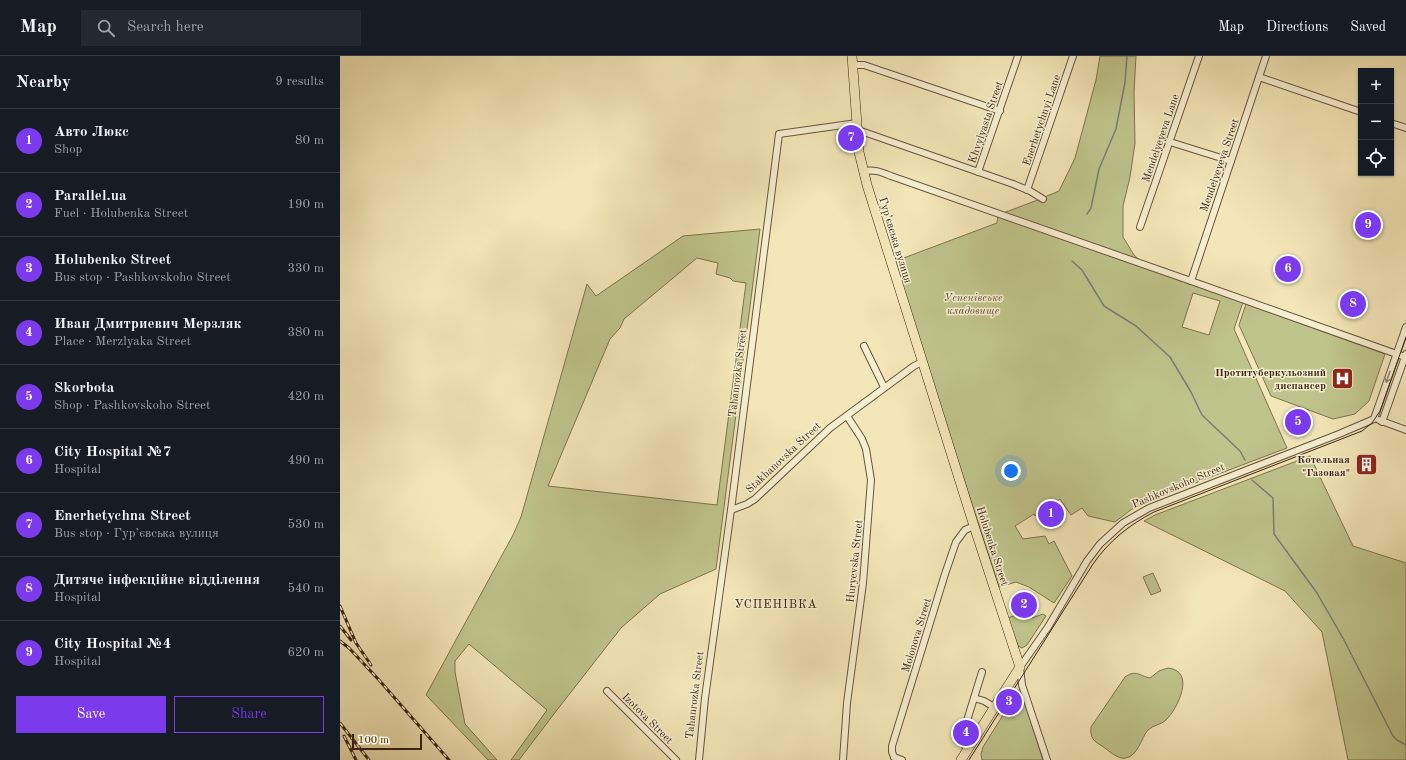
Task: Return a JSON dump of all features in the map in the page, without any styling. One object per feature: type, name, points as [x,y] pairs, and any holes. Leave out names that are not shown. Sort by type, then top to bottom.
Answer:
[{"type":"highway","points":[[852,58],[858,127]]},
{"type":"highway","name":"Гур’євська вулиця","points":[[858,127],[859,152],[863,171],[922,362]]},
{"type":"highway","name":"Holubenka Street","points":[[922,362],[1020,667]]},
{"type":"highway","name":"Pashkovskoho Street","points":[[960,760],[1020,667]]},
{"type":"street","name":"Khvylyasta Street","points":[[978,172],[1018,56]]},
{"type":"street","name":"Enerhetychnyi Lane","points":[[1027,190],[1073,56]]},
{"type":"street","name":"Mendelyeyeva Lane","points":[[1140,227],[1199,56]]},
{"type":"street","name":"Mendelyeyeva Street","points":[[1191,281],[1266,56]]},
{"type":"street","points":[[852,58],[864,65],[1000,111]]},
{"type":"street","points":[[1259,77],[1358,111]]},
{"type":"street","points":[[1394,124],[1406,128]]},
{"type":"street","points":[[858,127],[1027,190],[1043,199]]},
{"type":"street","name":"Tahanrozka Street","points":[[699,760],[705,698],[731,510],[779,134],[858,127]]},
{"type":"street","points":[[1170,142],[1231,162]]},
{"type":"street","points":[[863,171],[879,171],[898,179],[1405,356],[1382,422]]},
{"type":"street","points":[[1406,327],[1374,419],[1406,430]]},
{"type":"street","points":[[864,346],[884,387]]},
{"type":"street","points":[[847,416],[884,387],[922,362]]},
{"type":"street","name":"Stakhanovska Street","points":[[731,510],[743,506],[755,499],[821,436],[847,416]]},
{"type":"street","name":"Huryevska Street","points":[[843,760],[847,703],[864,576],[871,480],[866,449],[862,439],[847,416]]},
{"type":"street","name":"Pashkovskoho Street","points":[[1020,667],[1048,627],[1087,561],[1105,539],[1123,523],[1149,508],[1374,419]]},
{"type":"street","name":"Pashkovskoho Street","points":[[1356,427],[1382,422]]},
{"type":"street","name":"Molonova Street","points":[[893,759],[892,746],[956,542],[965,530],[974,526]]},
{"type":"street","name":"Holubenka Street","points":[[1020,667],[1022,685],[1046,760]]},
{"type":"street","points":[[967,749],[961,740],[982,672]]},
{"type":"street","name":"Izotova Street","points":[[607,691],[676,760]]},
{"type":"street","points":[[974,698],[984,701],[994,708]]},
{"type":"street","points":[[893,759],[902,760]]},
{"type":"green space","name":"Успенівське кладовище","points":[[1100,56],[1136,56],[1134,92],[1135,143],[1130,177],[1123,206],[1123,237],[1134,255],[1145,265],[1243,302],[1234,329],[1287,448],[1150,500],[1132,509],[1115,522],[1088,516],[1082,508],[1071,515],[1060,499],[1035,516],[1034,514],[1015,526],[1023,539],[1045,536],[1049,544],[1054,541],[1072,576],[1054,603],[1029,587],[1016,582],[999,587],[893,262],[997,223],[998,215],[1059,191],[1075,158],[1096,80]],"holes":[[[1193,293],[1220,301],[1209,335],[1182,327]]]},
{"type":"green space","points":[[760,229],[716,569],[660,594],[621,628],[519,760],[511,760],[547,710],[469,644],[455,661],[455,672],[465,724],[497,760],[488,760],[426,695],[513,535],[521,517],[587,284],[596,296],[683,236]],"holes":[[[697,258],[718,263],[716,274],[730,278],[733,281],[746,283],[717,505],[548,486],[610,339],[620,328],[624,319]]]},
{"type":"green space","points":[[1246,304],[1385,354],[1369,401],[1355,414],[1333,419],[1271,396],[1239,325]]},
{"type":"green space","points":[[1310,456],[1353,546],[1406,563],[1406,760],[1348,760],[1322,632],[1285,591],[1144,521],[1155,515]]},
{"type":"green space","points":[[1153,573],[1161,591],[1151,595],[1143,577]]},
{"type":"green space","points":[[1043,614],[1046,616],[1027,645],[1022,648],[1018,646],[1008,618],[1013,616],[1032,618]]},
{"type":"green space","points":[[1168,668],[1176,671],[1181,676],[1183,683],[1179,699],[1166,720],[1148,730],[1134,754],[1130,757],[1120,758],[1094,740],[1091,733],[1091,727],[1125,677],[1135,673],[1150,678],[1159,671]]},
{"type":"green space","points":[[1020,688],[1043,760],[982,760],[981,754],[983,747]]},
{"type":"waterway","points":[[1087,214],[1091,208],[1099,169],[1116,129],[1125,82],[1127,56]]},
{"type":"waterway","points":[[1072,261],[1082,270],[1104,306],[1136,326],[1170,357],[1191,392],[1202,415],[1240,451],[1245,460]]},
{"type":"waterway","points":[[1252,480],[1273,498],[1274,534],[1317,593],[1344,640],[1393,736],[1406,745]]},
{"type":"tram line","points":[[969,760],[1093,564],[1120,534],[1136,522],[1154,512],[1362,431],[1372,423],[1380,411],[1406,337]]},
{"type":"railway","points":[[340,606],[356,643],[371,665]]},
{"type":"railway","points":[[340,626],[351,640]]},
{"type":"railway","points":[[340,641],[349,648],[379,680],[449,760]]},
{"type":"railway","points":[[340,723],[369,760]]},
{"type":"railway","points":[[344,736],[356,760]]},
{"type":"place","name":"Enerhetychna Street","points":[[851,138]]},
{"type":"place","name":"City Hospital №4","points":[[1368,225]]},
{"type":"place","name":"City Hospital №7","points":[[1288,269]]},
{"type":"place","name":"Дитяче інфекційне відділення","points":[[1353,304]]},
{"type":"place","name":"Протитуберкульозний диспансер","points":[[1342,378]]},
{"type":"place","name":"Skorbota","points":[[1298,422]]},
{"type":"place","name":"Котельная \"Газовая\"","points":[[1366,465]]},
{"type":"place","name":"Авто Люкс","points":[[1051,514]]},
{"type":"place","name":"Parallel.ua","points":[[1024,605]]},
{"type":"place","name":"Holubenko Street","points":[[1009,702]]},
{"type":"place","name":"Иван Дмитриевич Мерзляк","points":[[966,733]]},
{"type":"district","name":"УСПЕНІВКА","points":[[776,604]]}]
